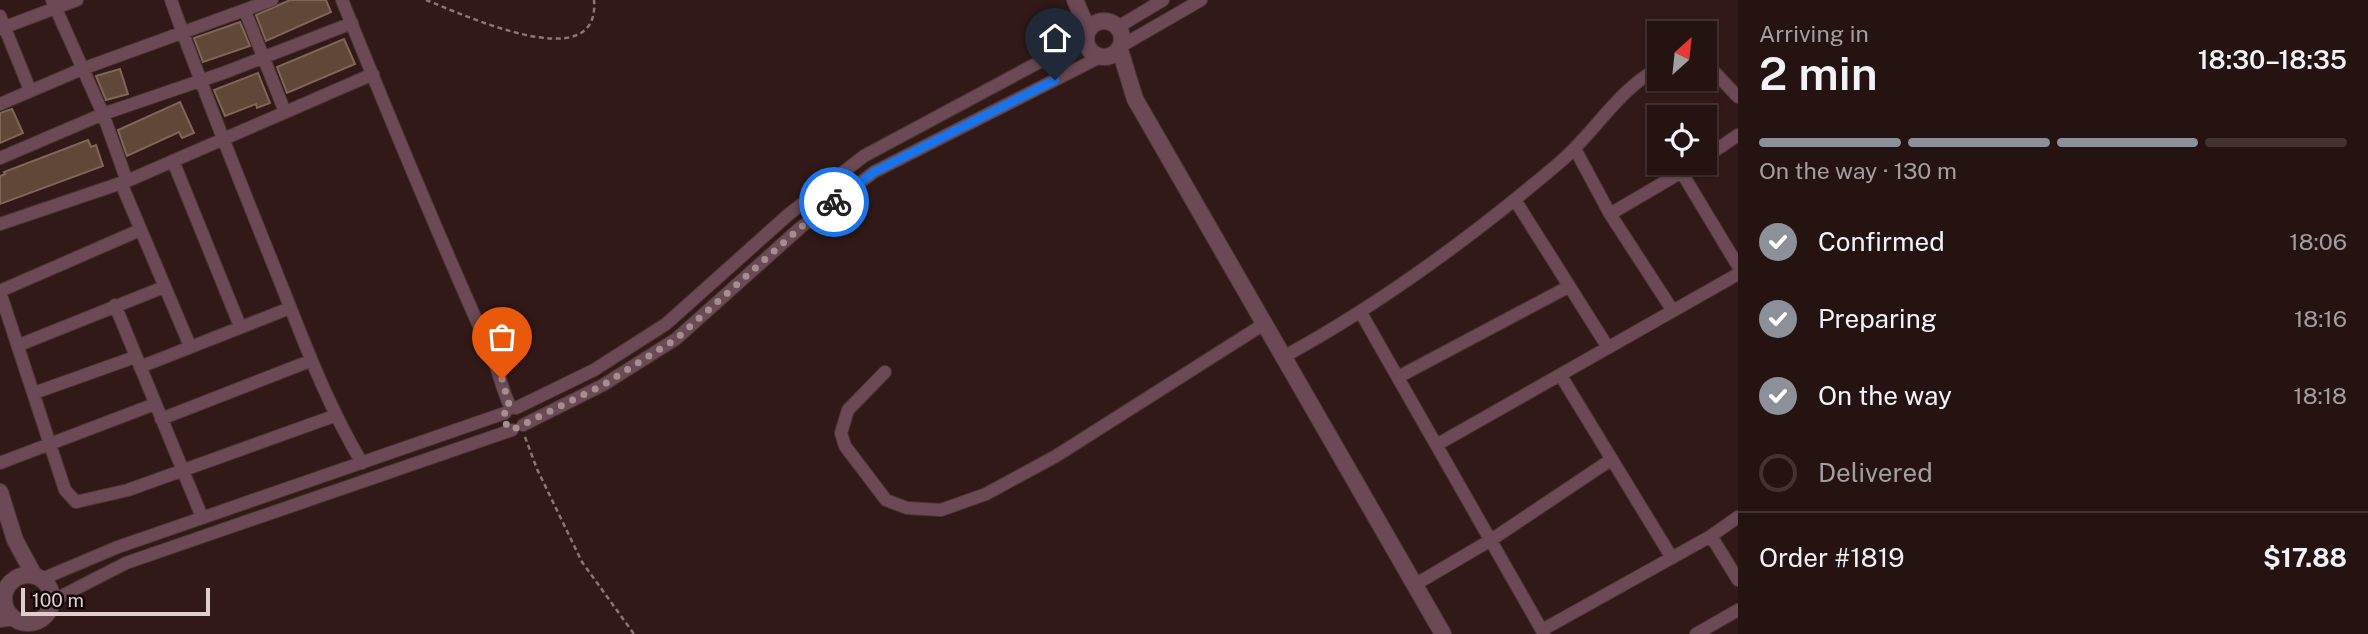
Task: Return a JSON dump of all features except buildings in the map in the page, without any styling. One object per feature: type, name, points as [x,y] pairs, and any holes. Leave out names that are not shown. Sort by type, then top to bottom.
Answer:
[{"type":"street","points":[[30,90],[1,24],[54,4],[77,0]]},
{"type":"street","points":[[171,0],[310,361],[334,416],[362,463]]},
{"type":"street","points":[[0,104],[82,69],[272,0]]},
{"type":"street","points":[[342,0],[413,165],[452,268],[494,362],[510,410]]},
{"type":"street","points":[[1075,0],[1090,50],[1112,52]]},
{"type":"street","points":[[1085,0],[1112,24],[1112,52],[1129,88],[1443,634]]},
{"type":"street","points":[[15,577],[38,577],[202,517],[362,463],[510,410],[594,370],[666,324],[789,214],[864,156],[1087,34],[1099,22],[1112,24],[1164,0]]},
{"type":"street","points":[[52,601],[126,563],[518,428],[603,385],[676,339],[800,228],[874,172],[1112,52],[1201,0]]},
{"type":"street","points":[[54,4],[103,114],[140,230],[190,346]]},
{"type":"street","points":[[245,10],[285,112]]},
{"type":"street","points":[[0,158],[103,114],[264,58],[352,23]]},
{"type":"street","points":[[0,225],[124,182],[373,74]]},
{"type":"street","points":[[1717,75],[1738,97]]},
{"type":"street","points":[[1285,356],[1361,313],[1515,200],[1575,149],[1632,86],[1647,76]]},
{"type":"street","points":[[1717,149],[1738,135]]},
{"type":"street","points":[[1575,149],[1610,214],[1672,312]]},
{"type":"street","points":[[173,162],[240,326]]},
{"type":"street","points":[[1610,214],[1678,175]]},
{"type":"street","points":[[1683,175],[1738,266]]},
{"type":"street","points":[[1515,200],[1608,346]]},
{"type":"street","points":[[140,230],[0,291],[67,494],[76,502],[104,497],[334,416]]},
{"type":"street","points":[[1438,444],[1738,274]]},
{"type":"street","points":[[19,345],[164,287]]},
{"type":"street","points":[[1399,376],[1569,287]]},
{"type":"street","points":[[115,305],[202,517]]},
{"type":"street","points":[[34,393],[190,346],[290,309]]},
{"type":"street","points":[[1361,313],[1543,632],[1710,537],[1738,517]]},
{"type":"street","points":[[885,372],[848,410],[841,433],[845,446],[886,500],[907,508],[941,510],[986,494],[1044,462],[1265,324]]},
{"type":"street","points":[[161,419],[310,361]]},
{"type":"street","points":[[1561,376],[1672,558]]},
{"type":"street","points":[[0,463],[155,404]]},
{"type":"street","points":[[510,410],[503,421],[518,428]]},
{"type":"street","points":[[510,410],[523,413],[518,428]]},
{"type":"street","points":[[1416,584],[1491,540],[1612,459]]},
{"type":"street","points":[[1,496],[15,540],[51,593],[52,601],[44,626],[15,624],[1,598],[15,577],[15,540]]},
{"type":"street","points":[[1710,537],[1738,580]]},
{"type":"street","points":[[1696,634],[1738,610]]},
{"type":"path","points":[[426,0],[501,28],[559,40],[571,38],[587,28],[594,10],[594,0]]},
{"type":"path","points":[[518,428],[582,562],[634,634]]},
{"type":"way so far","points":[[502,379],[510,408],[505,412],[503,421],[508,428],[516,430],[603,385],[676,339],[800,228],[834,202]]},
{"type":"route","points":[[834,202],[874,172],[1055,80]]}]
